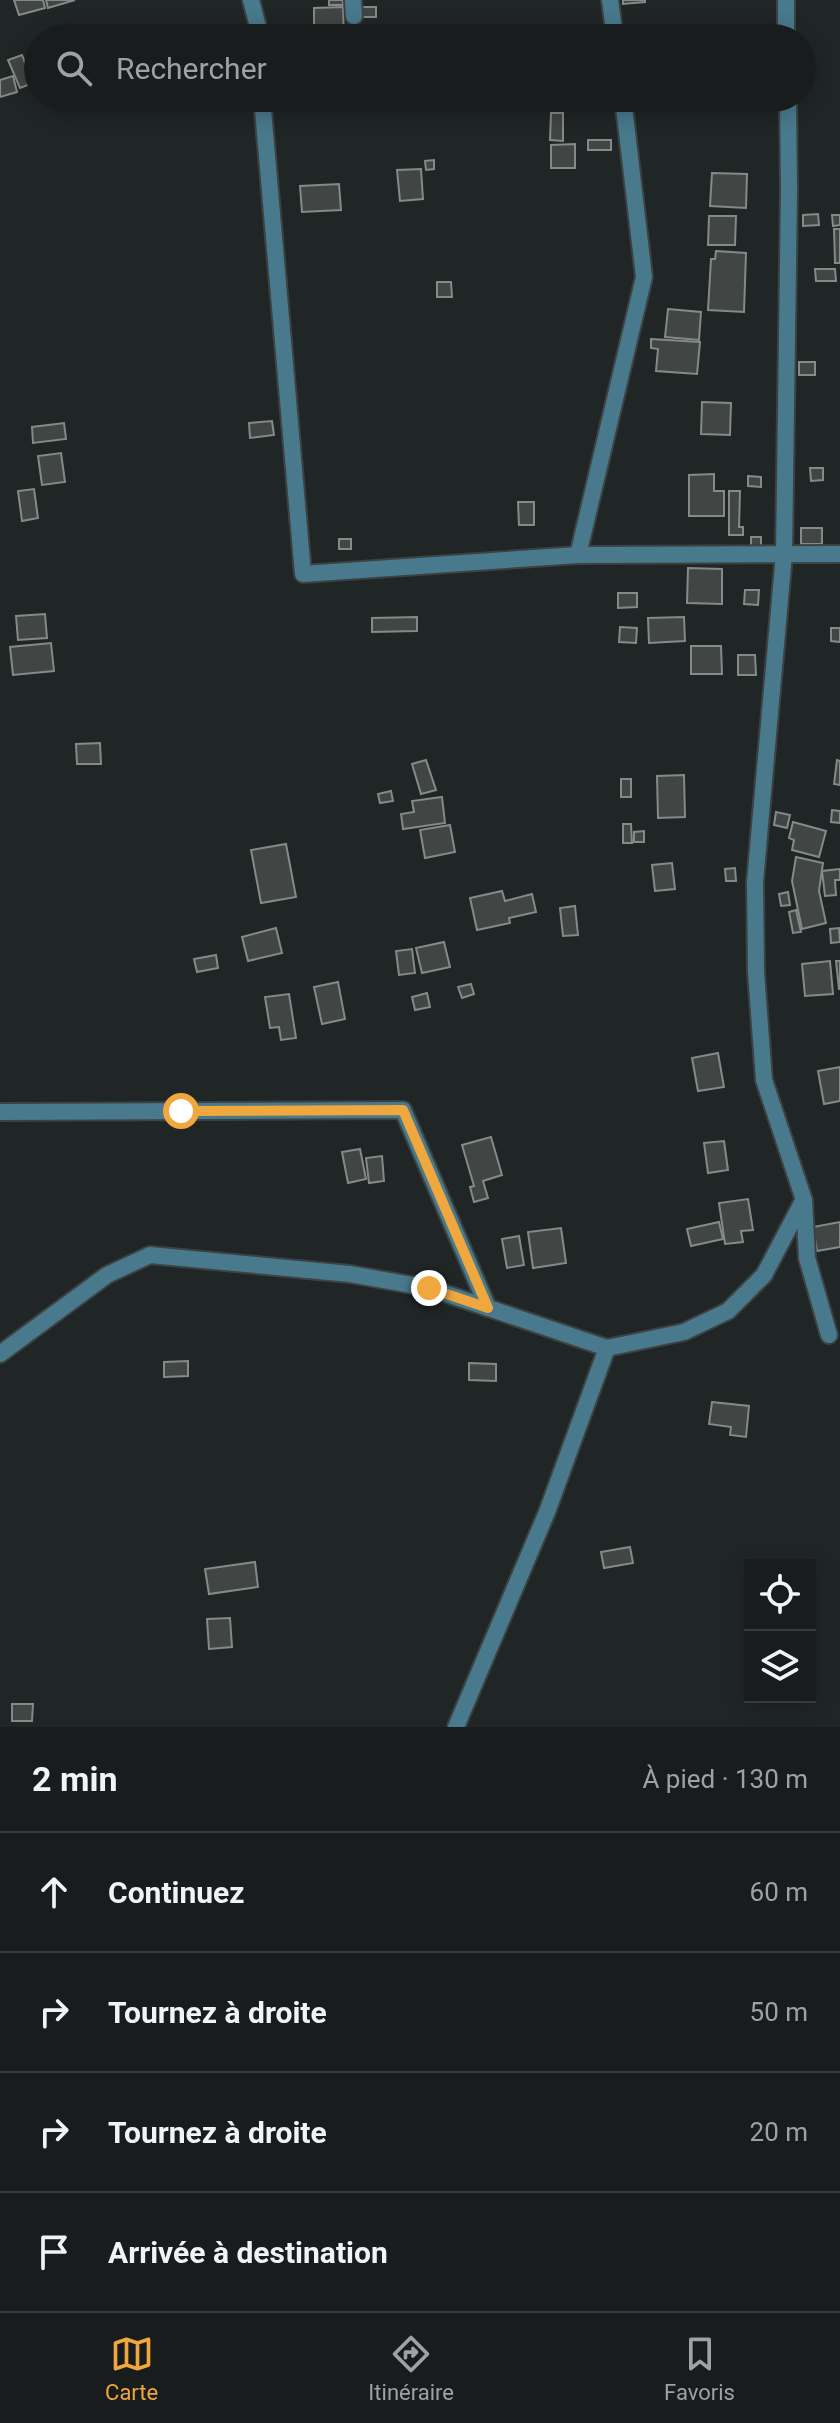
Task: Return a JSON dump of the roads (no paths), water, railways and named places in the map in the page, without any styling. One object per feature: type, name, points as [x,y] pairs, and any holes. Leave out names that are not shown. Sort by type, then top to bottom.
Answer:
[{"type":"street","points":[[251,0],[257,24]]},
{"type":"street","points":[[610,0],[613,24]]},
{"type":"street","points":[[786,0],[786,24]]},
{"type":"street","points":[[263,112],[303,574],[578,555],[840,554]]},
{"type":"street","points":[[578,555],[644,277],[625,112]]},
{"type":"street","points":[[788,112],[784,554],[755,882],[756,972],[764,1080],[804,1200],[807,1258],[829,1335]]},
{"type":"street","points":[[0,1112],[403,1110],[488,1308]]},
{"type":"street","points":[[0,1354],[107,1275],[150,1255],[350,1274],[429,1288],[607,1348],[684,1332],[728,1311],[764,1275],[804,1200]]},
{"type":"street","points":[[456,1727],[547,1512],[607,1348]]}]
